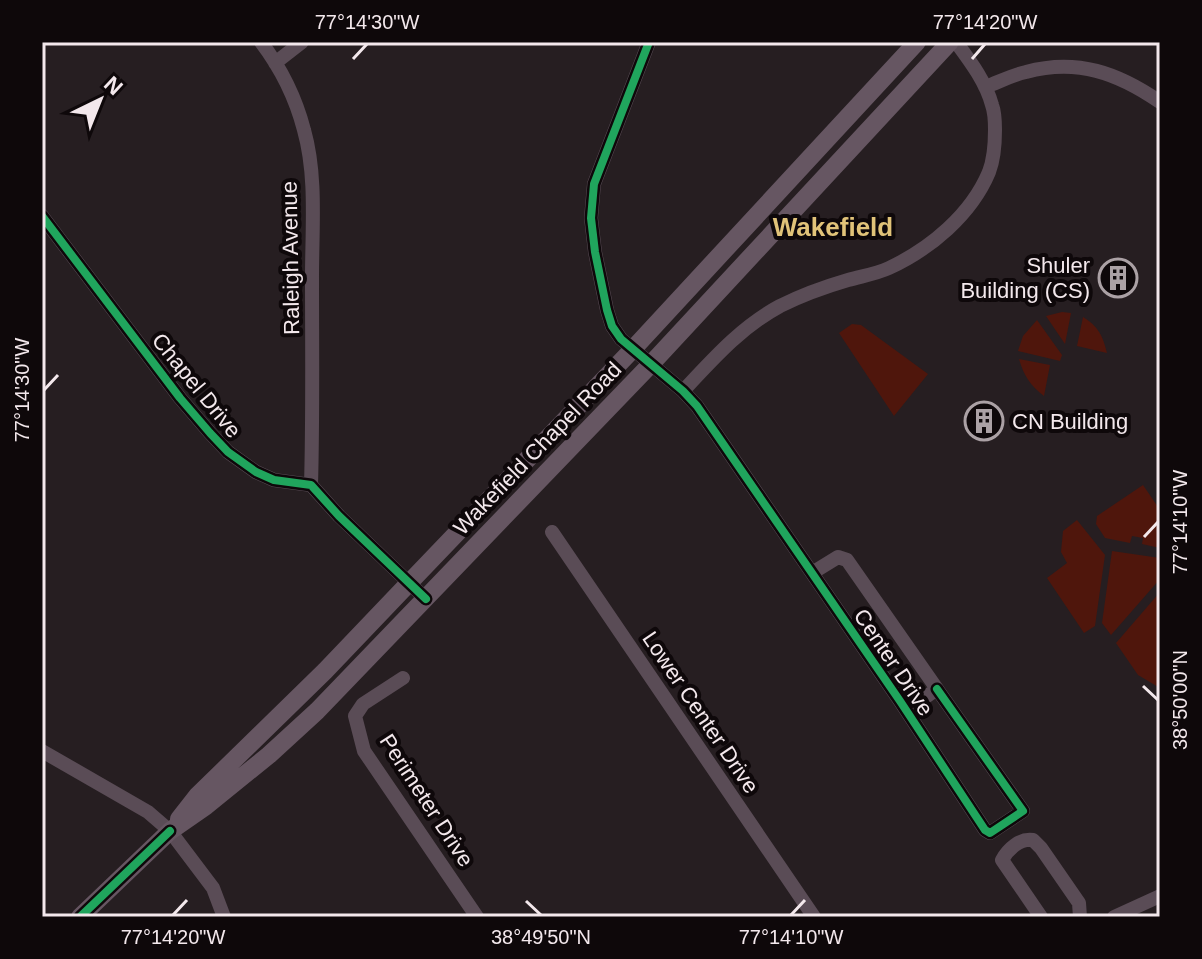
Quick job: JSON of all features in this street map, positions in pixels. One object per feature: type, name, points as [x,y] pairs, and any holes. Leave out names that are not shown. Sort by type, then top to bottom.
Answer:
[{"type":"main road","name":"Wakefield Chapel Road","points":[[80,917],[170,831],[197,796],[325,671],[633,349],[917,42]]},
{"type":"main road","name":"Wakefield Chapel Road","points":[[170,831],[206,806],[290,736],[426,599],[652,363],[950,42]]},
{"type":"street","name":"Raleigh Avenue","points":[[261,42],[299,112],[311,164],[311,485]]},
{"type":"street","points":[[275,63],[302,42]]},
{"type":"street","name":"Center Drive","points":[[649,42],[597,175],[591,202],[595,252],[612,326],[621,339],[683,391],[708,421],[985,830],[990,833],[1023,811],[847,560],[838,557],[812,573]]},
{"type":"street","points":[[683,391],[719,352],[757,320],[807,293],[886,270],[924,248],[957,219],[990,170],[995,117],[985,87],[956,42]]},
{"type":"street","points":[[985,87],[1023,72],[1047,67],[1074,67],[1101,71],[1124,80],[1160,102]]},
{"type":"street","name":"Chapel Drive","points":[[42,216],[180,398],[219,443],[265,476],[311,485]]},
{"type":"street","points":[[311,485],[426,599]]},
{"type":"street","name":"Lower Center Drive","points":[[552,532],[814,917]]},
{"type":"street","name":"Perimeter Drive","points":[[403,678],[363,704],[355,716],[364,751],[477,917]]},
{"type":"street","name":"Center Drive","points":[[900,701],[914,705],[937,689]]},
{"type":"street","points":[[42,751],[148,812],[170,831],[213,888],[224,917]]},
{"type":"street","points":[[1041,917],[1002,860],[1010,849],[1024,840],[1033,840],[1041,848],[1079,903],[1081,917]]},
{"type":"street","points":[[1114,917],[1160,896]]},
{"type":"shaded area","points":[[1071,313],[1065,344],[1046,316]]},
{"type":"shaded area","points":[[1083,317],[1099,332],[1107,353],[1077,346]]},
{"type":"shaded area","points":[[1037,320],[1062,355],[1060,361],[1018,351],[1023,336]]},
{"type":"shaded area","points":[[852,324],[861,325],[928,374],[894,416],[839,333]]},
{"type":"shaded area","points":[[1019,359],[1050,365],[1044,396],[1028,380]]},
{"type":"shaded area","points":[[1143,485],[1160,510],[1160,548],[1142,544],[1143,538],[1132,536],[1130,543],[1105,538],[1096,524],[1097,516]]},
{"type":"shaded area","points":[[1077,520],[1105,555],[1095,626],[1084,633],[1047,578],[1067,563],[1061,552],[1063,531]]},
{"type":"shaded area","points":[[1112,551],[1160,558],[1160,579],[1111,635],[1102,623]]},
{"type":"shaded area","points":[[1160,592],[1160,688],[1138,675],[1116,643]]},
{"type":"cycle path","points":[[649,42],[594,184],[591,218],[595,252],[612,326],[621,339],[697,406],[985,830],[990,833],[1023,811],[937,689]]},
{"type":"cycle path","points":[[42,216],[180,398],[228,452],[256,472],[274,480],[311,485],[426,599]]},
{"type":"cycle path","points":[[80,917],[170,831]]},
{"type":"place","name":"Shuler Building (CS)","points":[[1118,278]]},
{"type":"place","name":"CN Building","points":[[984,421]]},
{"type":"district","name":"Wakefield","points":[[833,227]]}]
